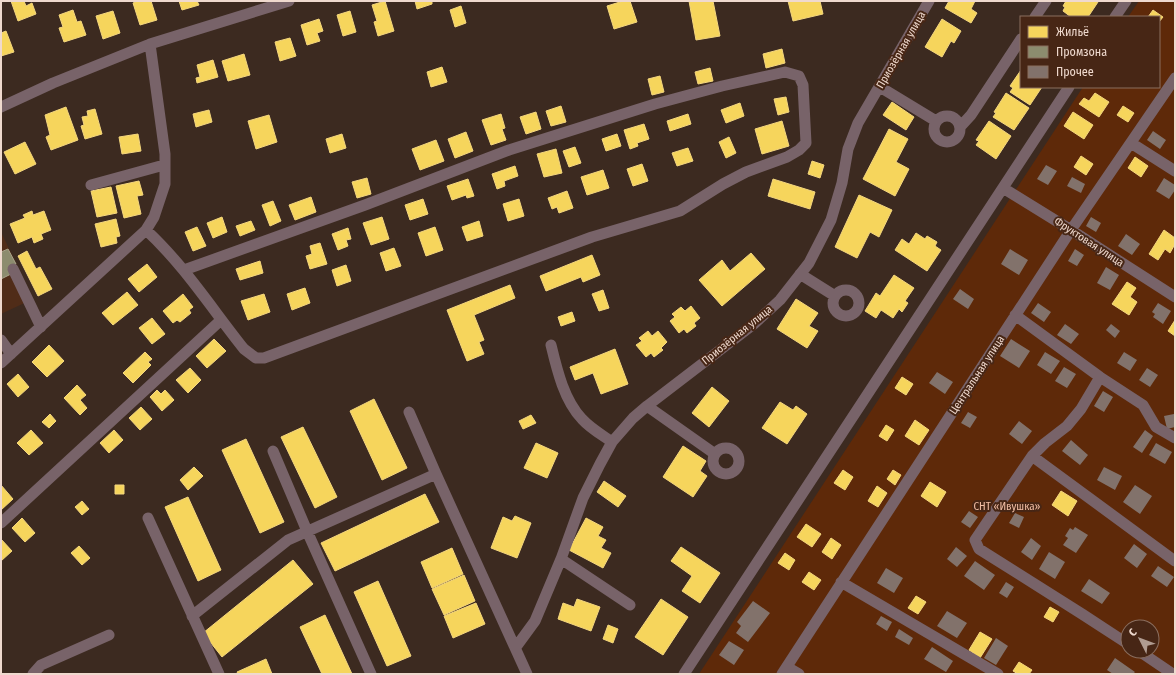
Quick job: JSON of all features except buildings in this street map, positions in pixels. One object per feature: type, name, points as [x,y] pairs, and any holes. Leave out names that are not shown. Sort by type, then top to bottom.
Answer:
[{"type":"street","points":[[1,107],[53,83],[150,44],[289,1]]},
{"type":"street","name":"Приозёрная улица","points":[[516,647],[535,622],[561,559],[583,498],[612,442],[633,418],[647,406],[754,324],[780,300],[808,263],[831,220],[842,183],[848,149],[858,123],[929,1]]},
{"type":"street","points":[[1036,16],[1046,1]]},
{"type":"street","points":[[1116,16],[1126,1]]},
{"type":"street","points":[[960,127],[952,117],[943,116],[936,121],[934,130],[935,135],[946,142],[958,136],[960,127],[971,115],[1020,41]]},
{"type":"street","points":[[1,363],[146,230],[154,217],[160,202],[164,184],[165,154],[150,44]]},
{"type":"street","points":[[146,230],[184,270],[244,349],[256,358],[264,358],[592,236],[680,211],[746,172],[787,157],[799,150],[806,143],[804,85],[799,76],[784,72],[722,86],[655,104],[508,150],[365,205],[184,270]]},
{"type":"street","name":"Центральная улица","points":[[784,670],[1071,230],[1175,78]]},
{"type":"street","points":[[880,87],[936,121]]},
{"type":"street","points":[[684,674],[1068,88]]},
{"type":"street","points":[[1131,143],[1175,171]]},
{"type":"street","points":[[91,185],[164,165]]},
{"type":"street","name":"Фруктовая улица","points":[[1003,188],[1175,297]]},
{"type":"street","points":[[13,269],[41,327]]},
{"type":"street","points":[[800,274],[835,296]]},
{"type":"street","points":[[1015,315],[1100,377],[1143,405],[1156,427],[1175,438]]},
{"type":"street","points":[[1,523],[221,320]]},
{"type":"street","points":[[1,340],[11,354]]},
{"type":"street","points":[[551,345],[558,374],[572,407],[583,420],[612,442]]},
{"type":"street","points":[[1100,377],[1081,410],[1067,426],[1045,443],[1032,456],[975,540],[979,549],[1120,639]]},
{"type":"street","points":[[647,406],[715,454]]},
{"type":"street","points":[[409,412],[528,674]]},
{"type":"street","points":[[273,451],[371,674]]},
{"type":"street","points":[[1032,456],[1175,561]]},
{"type":"street","points":[[192,616],[288,540],[436,474]]},
{"type":"street","points":[[148,518],[219,674]]},
{"type":"street","points":[[561,559],[630,605]]},
{"type":"street","points":[[841,582],[998,674]]},
{"type":"street","points":[[33,674],[41,665],[109,635]]},
{"type":"street","points":[[1151,659],[1173,674]]},
{"type":"street","points":[[784,670],[799,674]]},
{"type":"shaded area","points":[[1,232],[33,299],[1,314]]},
{"type":"green space","name":"СНТ «Ивушка»","points":[[1139,1],[1175,1],[1175,674],[699,674],[1082,88],[1160,88],[1160,16],[1129,16]]}]
